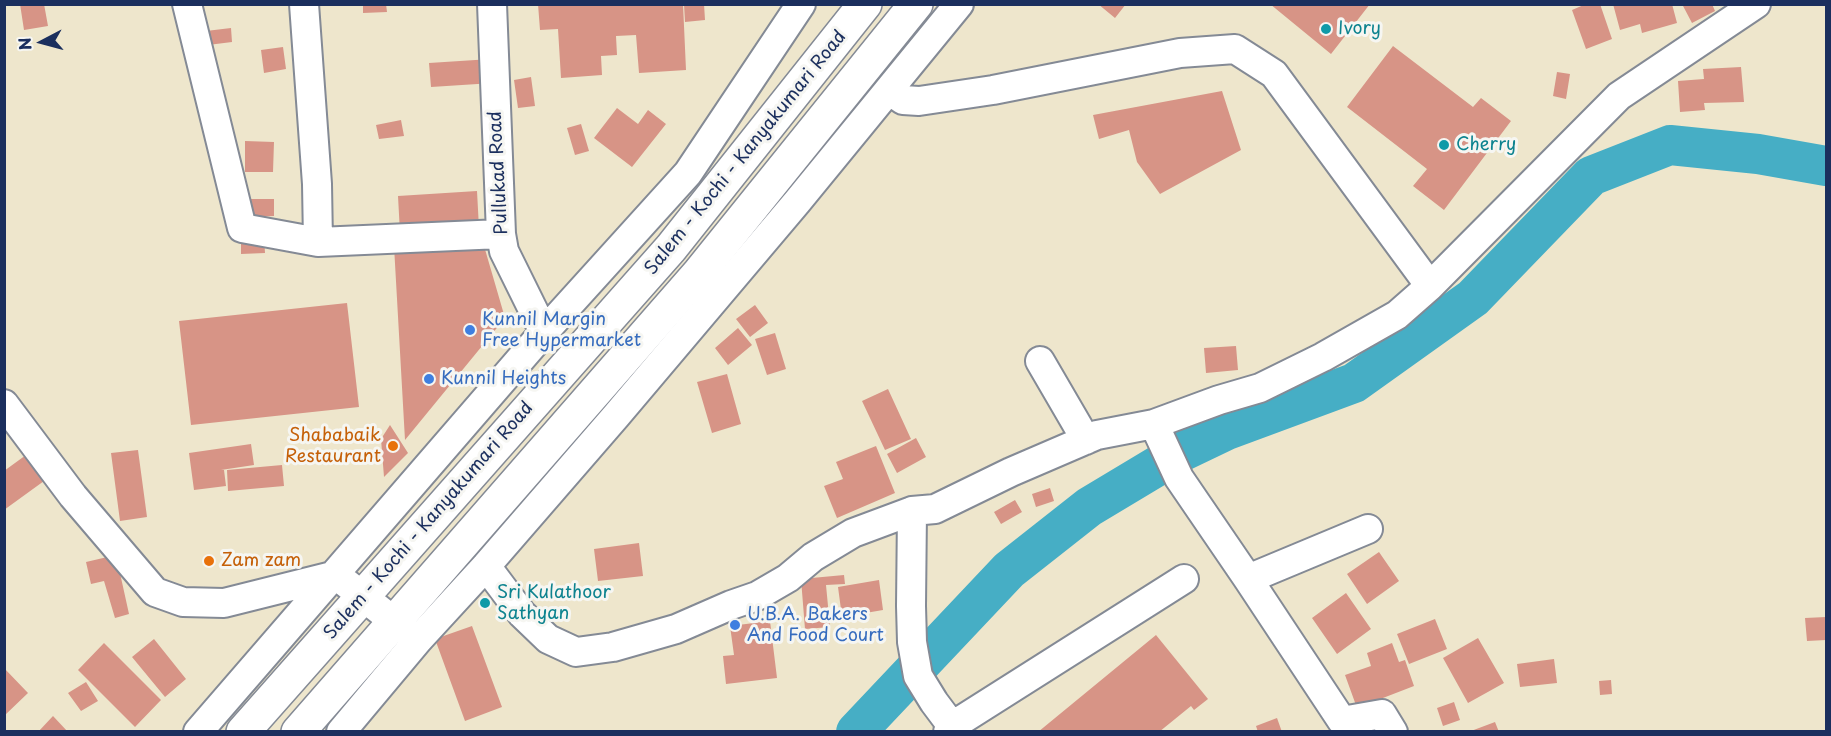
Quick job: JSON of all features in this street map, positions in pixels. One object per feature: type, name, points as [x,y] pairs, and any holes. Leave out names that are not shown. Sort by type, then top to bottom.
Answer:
[{"type":"highway","name":"Salem - Kochi - Kanyakumari Road","points":[[243,732],[671,248],[866,4]]},
{"type":"highway","name":"Salem - Kochi - Kanyakumari Road","points":[[298,732],[406,631],[916,4]]},
{"type":"street","points":[[187,4],[242,228],[318,242],[501,234]]},
{"type":"street","points":[[304,4],[317,184],[318,242]]},
{"type":"street","name":"Pullukad Road","points":[[492,4],[501,234],[504,250],[544,332]]},
{"type":"street","points":[[198,732],[544,332],[688,173],[801,4]]},
{"type":"street","points":[[341,732],[406,631],[486,566],[890,91],[959,4]]},
{"type":"street","points":[[486,566],[522,614],[548,639],[576,652],[623,645],[676,629],[757,596],[788,578],[813,557],[853,533],[912,511],[935,509],[1011,472],[1097,435],[1157,432],[1219,400],[1260,388],[1323,357],[1397,315],[1430,286],[1619,96],[1756,4]]},
{"type":"street","points":[[890,91],[903,100],[919,101],[993,90],[1180,52],[1235,49],[1274,74],[1430,286]]},
{"type":"street","points":[[1040,361],[1086,440]]},
{"type":"street","points":[[4,404],[74,496],[155,592],[183,602],[224,603],[336,575]]},
{"type":"street","points":[[1157,432],[1179,478],[1342,721],[1382,714],[1393,732]]},
{"type":"street","points":[[912,511],[912,642],[918,676],[950,729],[1184,579]]},
{"type":"street","points":[[1248,579],[1368,529]]},
{"type":"street","points":[[336,575],[406,631]]},
{"type":"building","points":[[20,4],[44,4],[48,26],[24,30]]},
{"type":"building","points":[[363,4],[386,4],[387,12],[363,13]]},
{"type":"building","points":[[538,4],[683,4],[686,70],[639,73],[636,35],[616,36],[617,55],[601,56],[602,75],[561,78],[558,29],[540,30]]},
{"type":"building","points":[[684,4],[704,4],[705,20],[685,22]]},
{"type":"building","points":[[1098,4],[1126,4],[1115,18]]},
{"type":"building","name":"Ivory","points":[[1270,4],[1370,4],[1331,54]]},
{"type":"building","points":[[1586,4],[1600,4],[1612,39],[1586,49],[1572,10]]},
{"type":"building","points":[[1613,4],[1672,4],[1677,23],[1642,33],[1640,24],[1620,30]]},
{"type":"building","points":[[1682,4],[1712,4],[1715,11],[1692,23]]},
{"type":"building","points":[[231,28],[232,42],[208,45],[206,31]]},
{"type":"building","name":"Cherry","points":[[1393,46],[1473,107],[1481,98],[1511,121],[1444,210],[1413,186],[1427,169],[1347,107]]},
{"type":"building","points":[[283,47],[286,69],[264,73],[261,50]]},
{"type":"building","points":[[491,59],[493,83],[431,87],[429,63]]},
{"type":"building","points":[[1741,67],[1744,102],[1704,103],[1705,110],[1680,112],[1678,81],[1704,79],[1703,69]]},
{"type":"building","points":[[1557,72],[1570,74],[1566,99],[1553,96]]},
{"type":"building","points":[[531,77],[535,106],[518,108],[514,80]]},
{"type":"building","points":[[1222,91],[1241,150],[1160,194],[1137,162],[1129,130],[1099,139],[1093,115]]},
{"type":"building","points":[[617,108],[638,124],[648,110],[666,124],[632,167],[594,138]]},
{"type":"building","points":[[401,120],[404,136],[379,139],[376,125]]},
{"type":"building","points":[[581,124],[589,151],[575,155],[567,128]]},
{"type":"building","points":[[245,141],[274,142],[273,172],[245,172]]},
{"type":"building","points":[[477,191],[479,228],[400,233],[398,196]]},
{"type":"building","points":[[250,199],[274,199],[274,216],[251,217]]},
{"type":"building","points":[[264,237],[265,253],[241,254],[241,238]]},
{"type":"building","name":"Kunnil Heights","points":[[482,239],[505,318],[405,440],[394,246]]},
{"type":"building","points":[[347,303],[359,407],[191,425],[179,321]]},
{"type":"building","points":[[755,305],[768,323],[750,337],[736,319]]},
{"type":"building","points":[[738,328],[752,345],[728,365],[715,348]]},
{"type":"building","points":[[775,333],[786,369],[767,375],[755,339]]},
{"type":"building","points":[[1236,346],[1238,370],[1206,373],[1204,348]]},
{"type":"building","points":[[727,374],[741,424],[712,433],[697,382]]},
{"type":"building","points":[[888,389],[911,439],[885,450],[862,401]]},
{"type":"building","name":"Shababaik Restaurant","points":[[390,425],[408,453],[384,477],[381,439]]},
{"type":"building","points":[[916,438],[926,457],[897,473],[887,454]]},
{"type":"building","points":[[251,444],[254,465],[221,470],[224,470],[226,486],[194,490],[189,453]]},
{"type":"building","points":[[876,446],[895,493],[837,518],[824,486],[843,479],[836,462]]},
{"type":"building","points":[[138,450],[147,517],[120,521],[111,453]]},
{"type":"building","points":[[26,455],[44,481],[4,510],[4,471]]},
{"type":"building","points":[[282,465],[284,486],[228,491],[227,470]]},
{"type":"building","points":[[1050,488],[1054,501],[1036,507],[1032,494]]},
{"type":"building","points":[[1015,500],[1022,512],[1001,524],[994,512]]},
{"type":"building","points":[[639,543],[643,576],[598,581],[594,549]]},
{"type":"building","points":[[1379,552],[1399,581],[1367,604],[1347,574]]},
{"type":"building","points":[[116,555],[129,614],[115,618],[104,581],[91,584],[86,562]]},
{"type":"building","points":[[844,575],[845,584],[826,585],[830,627],[805,629],[801,579]]},
{"type":"building","points":[[879,580],[883,610],[842,617],[838,587]]},
{"type":"building","points":[[1346,593],[1371,629],[1337,654],[1312,618]]},
{"type":"building","points":[[1826,617],[1826,640],[1807,641],[1805,618]]},
{"type":"building","points":[[1435,619],[1447,649],[1409,664],[1397,634]]},
{"type":"building","points":[[770,621],[777,678],[726,684],[723,656],[734,655],[730,626]]},
{"type":"building","points":[[472,626],[502,707],[465,721],[435,639]]},
{"type":"building","points":[[1156,635],[1208,699],[1194,710],[1191,706],[1159,732],[1038,732]]},
{"type":"building","points":[[1478,638],[1504,683],[1468,703],[1443,658]]},
{"type":"building","points":[[154,639],[186,679],[165,697],[132,657]]},
{"type":"building","points":[[104,643],[161,700],[135,727],[78,670]]},
{"type":"building","points":[[1392,643],[1399,662],[1405,660],[1414,686],[1357,708],[1345,675],[1371,666],[1367,653]]},
{"type":"building","points":[[1554,659],[1557,683],[1520,687],[1517,664]]},
{"type":"building","points":[[4,668],[28,693],[4,716]]},
{"type":"building","points":[[1611,680],[1612,694],[1600,695],[1599,681]]},
{"type":"building","points":[[86,682],[98,701],[81,711],[68,693]]},
{"type":"building","points":[[1454,702],[1460,720],[1443,726],[1437,708]]},
{"type":"building","points":[[53,716],[68,732],[38,732]]},
{"type":"building","points":[[1277,718],[1282,732],[1258,732],[1256,726]]},
{"type":"building","points":[[1495,722],[1499,732],[1471,732],[1471,731]]},
{"type":"waterway","points":[[856,732],[1009,570],[1089,507],[1179,453],[1227,430],[1354,383],[1473,298],[1591,176],[1670,145],[1758,154],[1826,166]]},
{"type":"place","name":"Ivory","points":[[1326,29]]},
{"type":"place","name":"Cherry","points":[[1444,145]]},
{"type":"place","name":"Kunnil Margin Free Hypermarket","points":[[470,330]]},
{"type":"place","name":"Kunnil Heights","points":[[429,379]]},
{"type":"place","name":"Shababaik Restaurant","points":[[393,446]]},
{"type":"place","name":"Zam zam","points":[[209,561]]},
{"type":"place","name":"Sri Kulathoor Sathyan","points":[[485,603]]},
{"type":"place","name":"U.B.A. Bakers And Food Court","points":[[735,625]]}]
